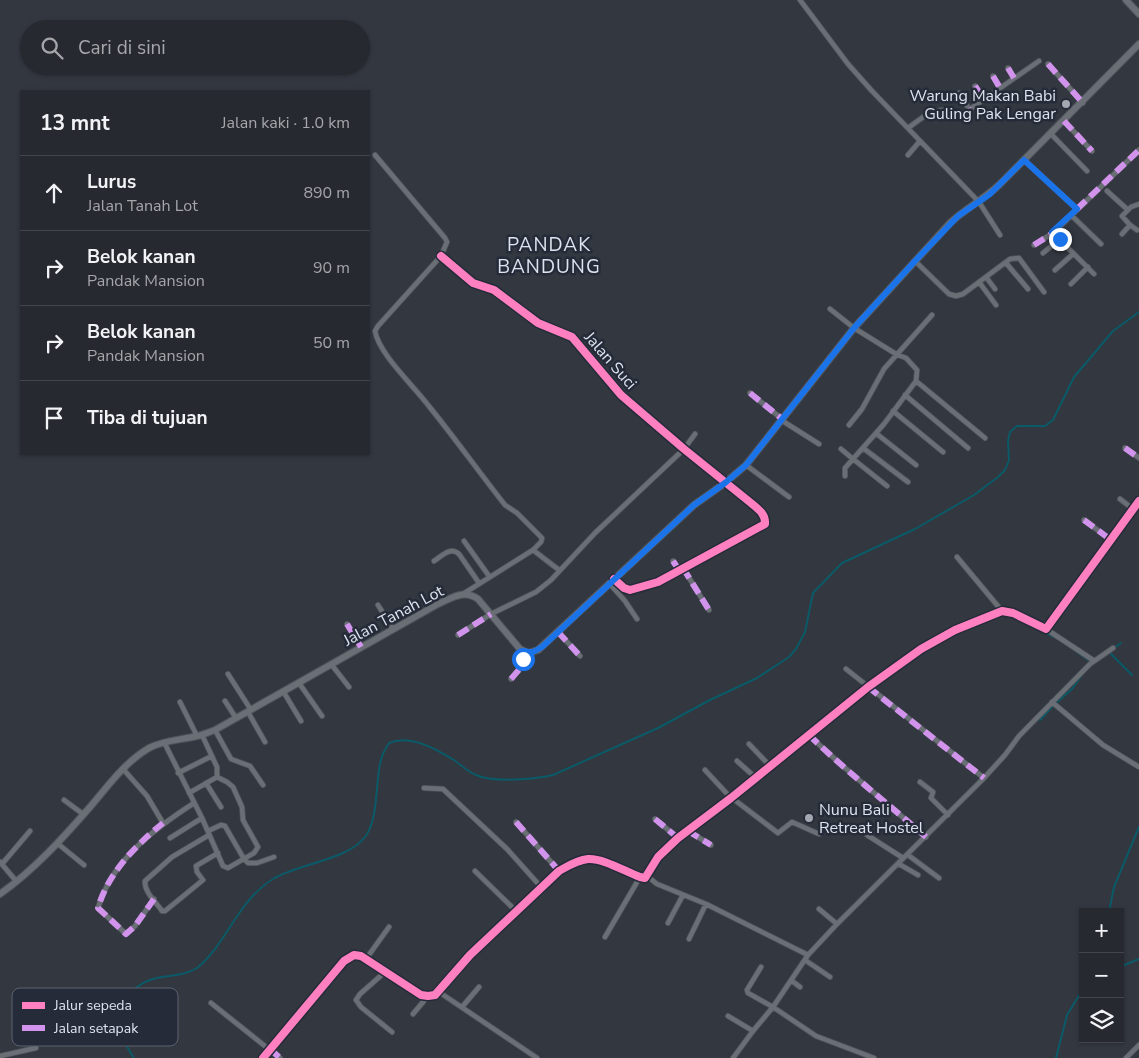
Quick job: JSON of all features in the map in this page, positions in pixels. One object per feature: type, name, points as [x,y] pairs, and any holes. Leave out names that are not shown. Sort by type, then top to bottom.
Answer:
[{"type":"main road","points":[[1126,0],[1139,14]]},
{"type":"main road","points":[[524,652],[536,651],[694,505],[746,465],[854,328],[915,261],[958,216],[990,194],[1052,134],[1139,44]]},
{"type":"main road","name":"Jalan Tanah Lot","points":[[0,894],[17,882],[57,843],[123,769],[142,753],[164,742],[199,736],[215,730],[438,604],[462,594],[474,596],[524,652]]},
{"type":"street","points":[[800,0],[848,64],[979,202],[1000,235]]},
{"type":"street","points":[[908,128],[932,111],[952,109],[959,116],[1039,61]]},
{"type":"street","points":[[1048,64],[1083,103]]},
{"type":"street","points":[[1008,68],[1014,78]]},
{"type":"street","points":[[993,76],[1000,88]]},
{"type":"street","points":[[975,86],[984,99]]},
{"type":"street","points":[[959,93],[969,109]]},
{"type":"street","points":[[1064,121],[1092,152]]},
{"type":"street","points":[[1052,134],[1087,171]]},
{"type":"street","points":[[908,154],[920,141]]},
{"type":"street","points":[[1034,245],[1071,215],[1139,150]]},
{"type":"street","points":[[375,155],[445,238],[446,247],[441,256],[378,326],[375,331],[376,334],[384,352],[428,405],[505,505],[517,513],[542,538],[541,542],[533,550],[462,594]]},
{"type":"street","points":[[1024,160],[1077,209]]},
{"type":"street","points":[[1107,191],[1128,210]]},
{"type":"street","points":[[1137,230],[1122,217],[1128,210],[1139,205]]},
{"type":"street","points":[[1071,215],[1101,244]]},
{"type":"street","points":[[1122,234],[1130,225]]},
{"type":"street","points":[[1052,232],[1094,274]]},
{"type":"street","points":[[1043,253],[1060,239]]},
{"type":"street","points":[[1055,270],[1073,254]]},
{"type":"street","name":"Jalan Suci","points":[[441,256],[473,283],[494,290],[538,323],[572,337],[621,395],[762,512],[765,524],[681,569]]},
{"type":"street","points":[[915,261],[953,296],[962,294],[1006,263],[1019,258],[1044,292]]},
{"type":"street","points":[[1006,263],[1028,288]]},
{"type":"street","points":[[1071,284],[1088,268]]},
{"type":"street","points":[[986,278],[995,289]]},
{"type":"street","points":[[979,282],[996,305]]},
{"type":"street","points":[[830,309],[854,328],[896,354],[906,358],[916,368],[916,381],[877,434],[852,459],[846,468],[845,476]]},
{"type":"street","points":[[849,425],[862,409],[884,369],[932,315]]},
{"type":"street","points":[[916,381],[985,438]]},
{"type":"street","points":[[750,393],[782,420],[818,444]]},
{"type":"street","points":[[905,396],[968,448]]},
{"type":"street","points":[[893,411],[943,452]]},
{"type":"street","points":[[458,635],[491,614],[536,592],[551,580],[595,533],[684,449],[695,434]]},
{"type":"street","points":[[877,434],[916,465]]},
{"type":"street","points":[[863,448],[908,482]]},
{"type":"street","points":[[1125,448],[1139,458]]},
{"type":"street","points":[[841,449],[887,486]]},
{"type":"street","points":[[746,465],[789,497]]},
{"type":"street","points":[[1120,499],[1133,509]]},
{"type":"street","points":[[1043,628],[1139,501]]},
{"type":"street","points":[[1084,520],[1110,540]]},
{"type":"street","points":[[464,541],[489,576]]},
{"type":"street","points":[[434,561],[450,550],[454,550],[479,583]]},
{"type":"street","points":[[533,550],[559,570]]},
{"type":"street","points":[[957,557],[1002,611]]},
{"type":"street","points":[[673,562],[681,569],[710,610]]},
{"type":"street","points":[[611,581],[630,590],[658,582],[681,569]]},
{"type":"street","points":[[611,581],[637,619]]},
{"type":"street","points":[[378,605],[393,629]]},
{"type":"street","points":[[263,1058],[344,961],[354,955],[361,956],[421,995],[428,996],[439,992],[470,956],[516,911],[559,871],[573,863],[588,859],[606,863],[640,878],[645,878],[658,857],[678,838],[732,798],[770,766],[921,649],[955,630],[1002,611],[1013,613],[1043,628],[1092,662]]},
{"type":"street","points":[[347,624],[361,647]]},
{"type":"street","points":[[558,632],[580,656]]},
{"type":"street","points":[[733,1058],[773,1007],[807,957],[837,924],[948,815],[1005,755],[1019,736],[1092,662],[1113,648]]},
{"type":"street","points":[[511,679],[523,665],[524,652]]},
{"type":"street","points":[[331,664],[350,687]]},
{"type":"street","points":[[846,669],[984,778]]},
{"type":"street","points":[[228,674],[250,711],[265,742]]},
{"type":"street","points":[[299,683],[322,716]]},
{"type":"street","points":[[283,691],[301,721]]},
{"type":"street","points":[[225,701],[236,718]]},
{"type":"street","points":[[180,702],[212,756],[217,767],[217,777]]},
{"type":"street","points":[[1052,702],[1103,745],[1139,767]]},
{"type":"street","points":[[215,730],[232,759],[250,766],[263,785]]},
{"type":"street","points":[[809,736],[926,837]]},
{"type":"street","points":[[164,742],[224,867],[228,868],[257,851],[258,847],[243,820],[242,807],[232,787],[217,777]]},
{"type":"street","points":[[749,744],[770,766]]},
{"type":"street","points":[[178,774],[212,756]]},
{"type":"street","points":[[737,761],[756,778]]},
{"type":"street","points":[[123,769],[147,796],[163,823]]},
{"type":"street","points":[[705,770],[732,798],[778,833],[792,822],[819,834]]},
{"type":"street","points":[[189,793],[217,777]]},
{"type":"street","points":[[920,782],[933,792],[931,798],[948,815]]},
{"type":"street","points":[[206,783],[221,808]]},
{"type":"street","points":[[424,788],[443,789],[507,849],[541,888]]},
{"type":"street","points":[[64,800],[83,814]]},
{"type":"street","points":[[154,899],[135,926],[126,934],[98,908],[122,862],[152,832],[194,803]]},
{"type":"street","points":[[170,838],[202,818]]},
{"type":"street","points":[[654,819],[678,838]]},
{"type":"street","points":[[516,822],[559,871]]},
{"type":"street","points":[[218,853],[196,866],[197,872],[203,880],[165,910],[162,911],[147,892],[144,884],[145,881],[172,857],[221,825],[225,826],[248,863],[252,864],[274,857]]},
{"type":"street","points":[[17,882],[1,863],[30,831]]},
{"type":"street","points":[[688,831],[711,844]]},
{"type":"street","points":[[867,835],[939,878]]},
{"type":"street","points":[[57,843],[84,865]]},
{"type":"street","points":[[899,864],[918,875]]},
{"type":"street","points":[[474,871],[516,911]]},
{"type":"street","points":[[647,876],[657,884],[706,904],[807,957],[830,978]]},
{"type":"street","points":[[604,937],[640,878]]},
{"type":"street","points":[[668,923],[683,894]]},
{"type":"street","points":[[688,939],[706,904]]},
{"type":"street","points":[[819,910],[837,924]]},
{"type":"street","points":[[366,959],[389,927]]},
{"type":"street","points":[[762,967],[746,992],[773,1007],[816,1036],[874,1058]]},
{"type":"street","points":[[385,972],[360,994],[356,1000],[360,1007],[392,1032]]},
{"type":"street","points":[[792,981],[800,987]]},
{"type":"street","points":[[462,1007],[479,988]]},
{"type":"street","points":[[439,992],[537,1058]]},
{"type":"street","points":[[413,1014],[428,996]]},
{"type":"street","points":[[211,1003],[280,1058]]},
{"type":"street","points":[[728,1016],[753,1031]]},
{"type":"street","points":[[1126,1058],[1139,1045]]},
{"type":"street","points":[[0,1056],[36,1048]]},
{"type":"waterway","points":[[136,988],[157,978],[182,974],[197,968],[216,947],[250,899],[273,879],[295,869],[335,856],[357,845],[365,837],[373,820],[379,769],[382,756],[389,743],[405,740],[423,744],[454,760],[473,774],[493,779],[514,780],[553,775],[658,728],[710,700],[757,678],[789,657],[796,649],[805,632],[813,593],[842,563],[915,529],[974,495],[998,477],[1005,470],[1009,460],[1008,441],[1010,432],[1017,426],[1045,426],[1053,420],[1074,377],[1113,331],[1139,312]]},
{"type":"waterway","points":[[1043,626],[1055,612]]},
{"type":"waterway","points":[[1022,621],[1040,630]]},
{"type":"waterway","points":[[1040,630],[1060,640]]},
{"type":"waterway","points":[[1114,648],[1121,643]]},
{"type":"waterway","points":[[1074,650],[1091,662]]},
{"type":"waterway","points":[[1109,652],[1132,675]]},
{"type":"waterway","points":[[1056,703],[1072,689],[1082,675]]},
{"type":"waterway","points":[[1040,720],[1053,706]]},
{"type":"waterway","points":[[1110,908],[1114,887],[1139,827]]},
{"type":"waterway","points":[[1124,965],[1139,959]]},
{"type":"waterway","points":[[1056,1058],[1067,1015],[1079,996]]},
{"type":"waterway","points":[[127,1046],[134,1058]]},
{"type":"marked path","points":[[1048,64],[1083,103]]},
{"type":"marked path","points":[[1008,68],[1014,78]]},
{"type":"marked path","points":[[993,76],[1000,88]]},
{"type":"marked path","points":[[975,86],[984,99]]},
{"type":"marked path","points":[[959,93],[969,109]]},
{"type":"marked path","points":[[1064,121],[1092,151]]},
{"type":"marked path","points":[[1077,209],[1139,150]]},
{"type":"marked path","points":[[1034,245],[1053,233]]},
{"type":"marked path","points":[[750,393],[782,419]]},
{"type":"marked path","points":[[1125,448],[1139,458]]},
{"type":"marked path","points":[[1084,520],[1111,540]]},
{"type":"marked path","points":[[673,561],[679,570]]},
{"type":"marked path","points":[[683,568],[709,610]]},
{"type":"marked path","points":[[458,635],[491,614]]},
{"type":"marked path","points":[[347,624],[361,647]]},
{"type":"marked path","points":[[558,632],[580,656]]},
{"type":"marked path","points":[[511,679],[523,665],[524,652]]},
{"type":"marked path","points":[[868,687],[984,778]]},
{"type":"marked path","points":[[809,735],[926,837]]},
{"type":"marked path","points":[[655,819],[678,838]]},
{"type":"marked path","points":[[516,822],[559,871]]},
{"type":"marked path","points":[[154,899],[135,926],[126,934],[98,908],[109,883],[124,861],[133,850],[163,823]]},
{"type":"marked path","points":[[688,831],[711,845]]},
{"type":"marked path","points":[[270,1049],[280,1058]]},
{"type":"cycle path","points":[[441,256],[473,283],[494,290],[538,323],[572,337],[621,395],[756,507],[764,517],[765,524],[658,582],[630,590],[624,588],[614,579]]},
{"type":"cycle path","points":[[263,1058],[344,961],[354,955],[361,956],[421,995],[435,995],[470,955],[559,871],[580,861],[594,859],[645,878],[658,857],[678,838],[731,798],[868,687],[921,649],[955,630],[1002,611],[1013,613],[1046,629],[1139,501]]},
{"type":"place","name":"Warung Makan Babi Guling Pak Lengar","points":[[1066,104]]},
{"type":"place","name":"Nunu Bali Retreat Hostel","points":[[809,818]]},
{"type":"district","name":"PANDAK BANDUNG","points":[[549,255]]},
{"type":"route","points":[[523,659],[524,652],[533,652],[542,647],[694,505],[746,465],[854,328],[915,261],[950,223],[990,194],[1024,160],[1077,209],[1052,232],[1060,239]]}]
